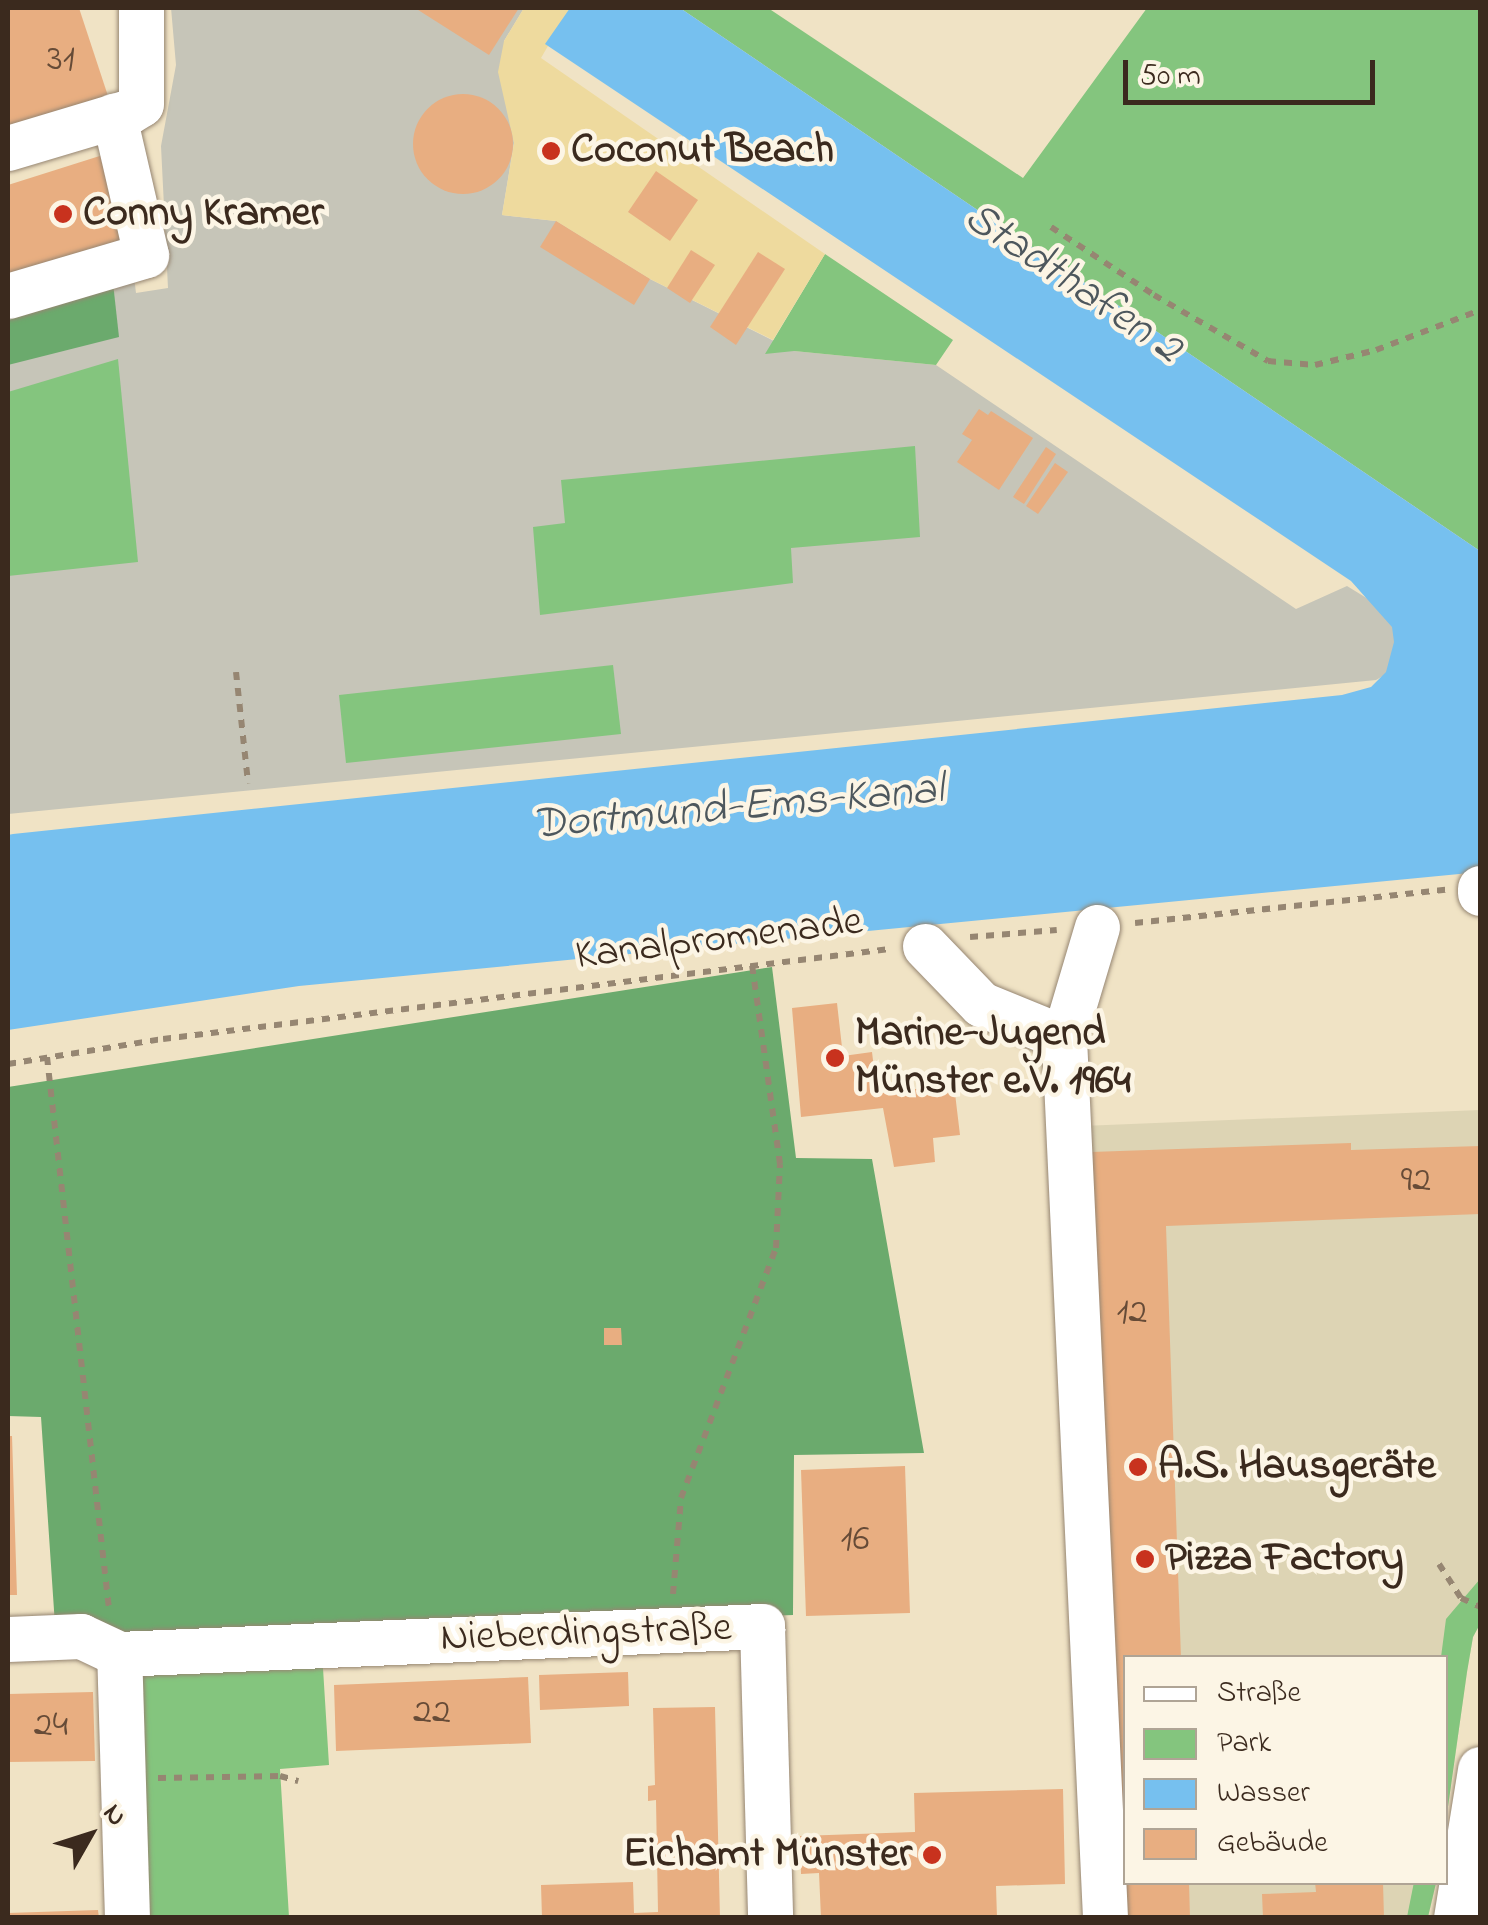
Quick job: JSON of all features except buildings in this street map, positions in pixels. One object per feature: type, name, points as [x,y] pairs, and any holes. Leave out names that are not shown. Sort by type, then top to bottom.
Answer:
[{"type":"street","points":[[8,148],[114,116],[140,104],[141,8]]},
{"type":"street","points":[[8,296],[146,254],[114,116]]},
{"type":"street","points":[[1098,927],[1064,1038],[1105,1918]]},
{"type":"street","points":[[925,946],[981,1004],[1064,1038]]},
{"type":"street","name":"Nieberdingstraße","points":[[8,1639],[762,1626],[770,1918]]},
{"type":"street","points":[[114,1637],[128,1918]]},
{"type":"street","points":[[1456,1918],[1480,1769]]},
{"type":"path","points":[[1050,226],[1154,295],[1268,361],[1315,365],[1376,350],[1480,310]]},
{"type":"path","points":[[236,672],[248,783]]},
{"type":"path","name":"Kanalpromenade","points":[[8,1064],[752,965],[925,946],[970,937],[1467,890]]},
{"type":"path","points":[[670,1629],[681,1498],[776,1248],[780,1164],[752,965]]},
{"type":"path","points":[[47,1057],[114,1637]]},
{"type":"path","points":[[1439,1564],[1461,1598],[1480,1607]]},
{"type":"path","points":[[122,1778],[280,1776],[298,1781]]},
{"type":"shaded area","points":[[171,8],[524,8],[504,41],[514,143],[502,215],[556,221],[650,279],[794,351],[936,365],[1296,609],[1347,586],[1386,610],[1399,624],[1390,672],[1376,680],[8,814],[8,304],[133,268],[136,293],[168,288],[161,146],[176,65]]},
{"type":"shaded area","points":[[1480,1110],[1480,1624],[1473,1637],[1448,1807],[1448,1655],[1123,1655],[1123,1885],[1436,1885],[1428,1917],[1118,1917],[1082,1126]]},
{"type":"green space","points":[[680,8],[768,8],[1023,178],[1147,8],[1480,8],[1480,551]]},
{"type":"green space","points":[[825,254],[953,340],[936,365],[794,351],[765,354]]},
{"type":"green space","points":[[112,274],[119,337],[8,365],[8,304]]},
{"type":"green space","points":[[118,359],[138,562],[8,576],[8,392]]},
{"type":"green space","points":[[915,446],[920,537],[791,548],[793,583],[540,615],[533,527],[565,523],[561,480]]},
{"type":"green space","points":[[613,665],[621,734],[346,763],[339,695]]},
{"type":"green space","points":[[772,967],[796,1158],[872,1159],[924,1453],[794,1455],[793,1615],[126,1643],[55,1625],[41,1417],[8,1416],[8,1087]]},
{"type":"green space","points":[[1480,1579],[1480,1624],[1473,1637],[1448,1807],[1448,1655],[1441,1655],[1446,1619]]},
{"type":"green space","points":[[322,1652],[329,1765],[280,1769],[289,1917],[144,1917],[129,1664]]},
{"type":"green space","points":[[1413,1885],[1436,1885],[1428,1917],[1407,1917]]},
{"type":"sand","points":[[524,8],[570,8],[541,58],[825,254],[773,340],[650,279],[556,221],[502,215],[514,143],[498,72],[504,41]]},
{"type":"water","points":[[570,8],[680,8],[1480,551],[1480,872],[299,986],[8,1030],[8,835],[1342,695],[1371,687],[1386,672],[1394,642],[1392,627],[1351,581],[545,44]]},
{"type":"place","name":"Coconut Beach","points":[[551,151]]},
{"type":"place","name":"Conny Kramer","points":[[63,214]]},
{"type":"place","name":"Marine-Jugend Münster e.V. 1964","points":[[835,1058]]},
{"type":"place","name":"A.S. Hausgeräte","points":[[1138,1467]]},
{"type":"place","name":"Pizza Factory","points":[[1145,1559]]},
{"type":"place","name":"Eichamt Münster","points":[[932,1855]]},
{"type":"water label","name":"Stadthafen 2","points":[[1072,284]]},
{"type":"water label","name":"Dortmund-Ems-Kanal","points":[[738,809]]}]
